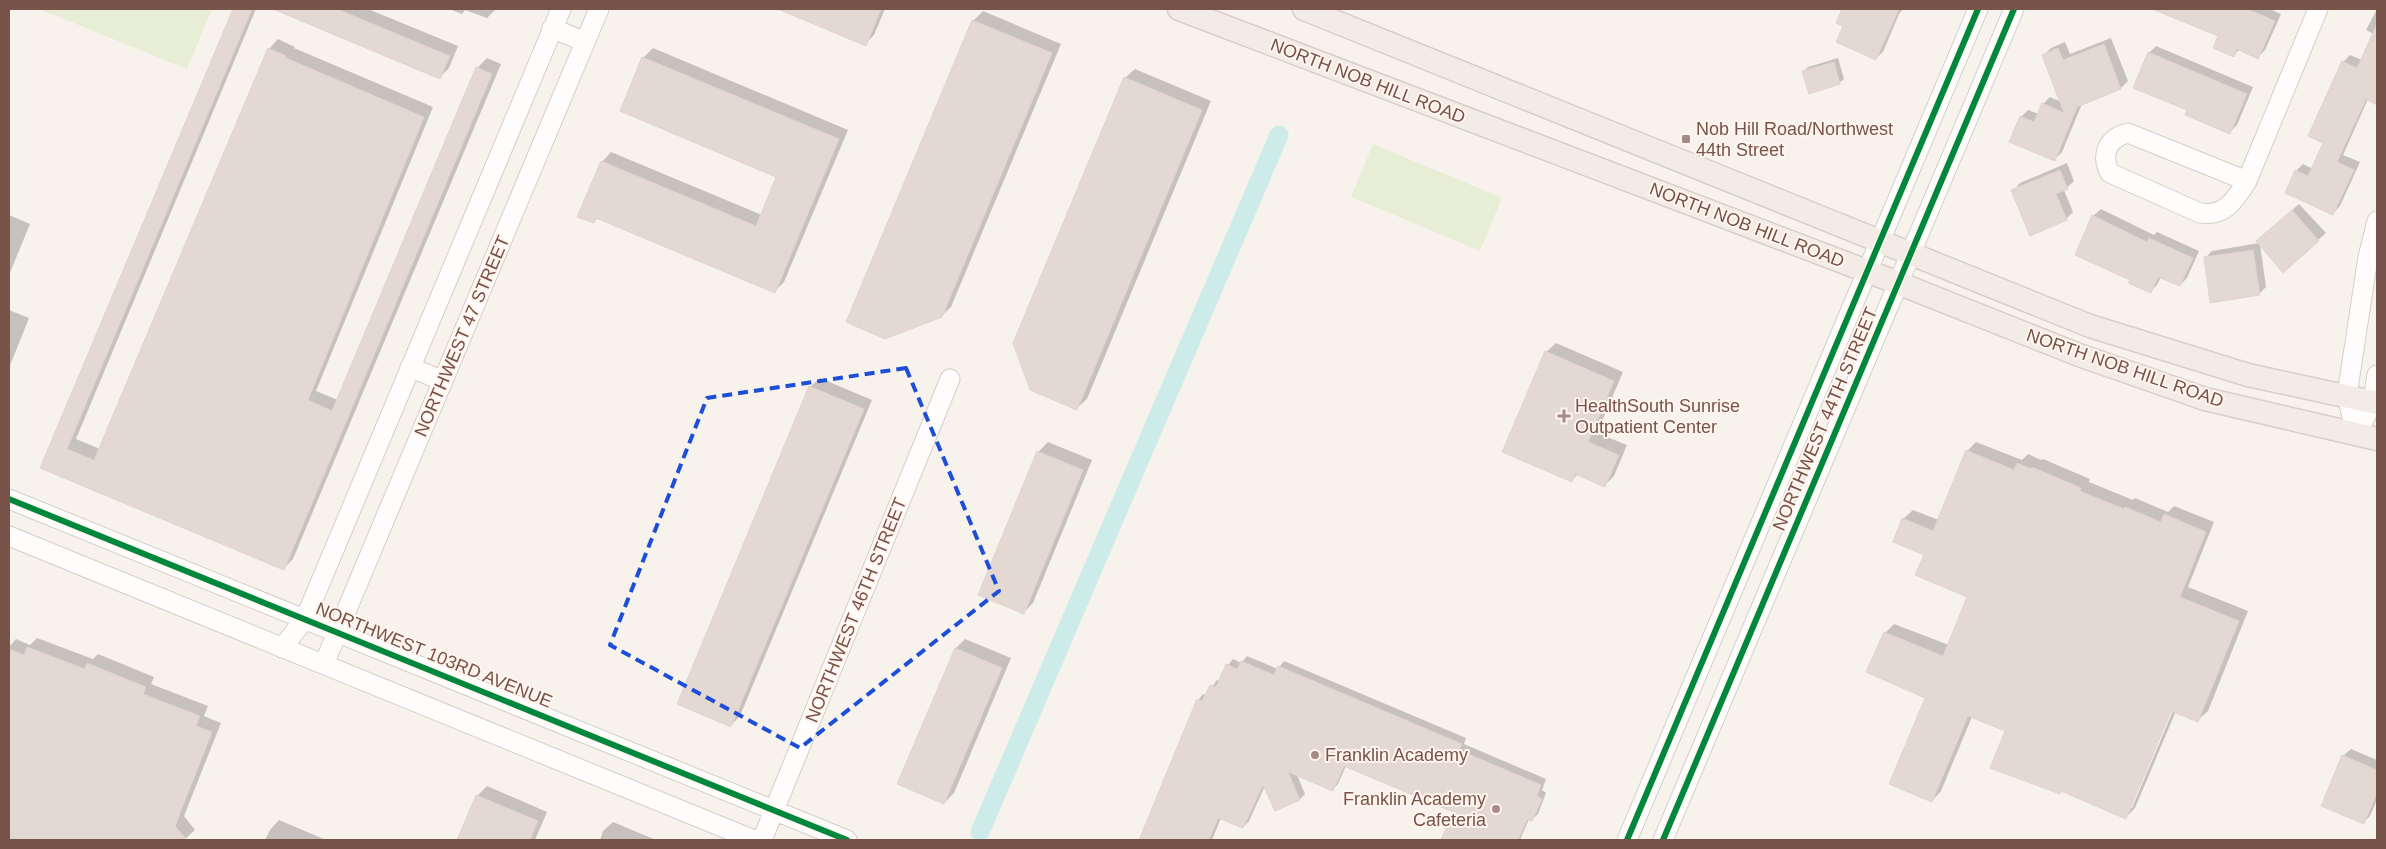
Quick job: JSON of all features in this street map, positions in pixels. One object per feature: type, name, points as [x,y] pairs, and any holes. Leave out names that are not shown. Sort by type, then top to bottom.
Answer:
[{"type":"main road","name":"NORTH NOB HILL ROAD","points":[[1180,9],[1898,283],[2079,356],[2205,399],[2367,437]]},
{"type":"main road","name":"NORTH NOB HILL ROAD","points":[[1304,9],[2090,326],[2248,375],[2375,402]]},
{"type":"street","name":"NORTHWEST 47 STREET","points":[[282,648],[305,619],[561,9]]},
{"type":"street","name":"NORTHWEST 47 STREET","points":[[324,664],[599,9]]},
{"type":"street","name":"NORTHWEST 44TH STREET","points":[[1627,840],[1978,9]]},
{"type":"street","name":"NORTHWEST 44TH STREET","points":[[1663,840],[2014,9]]},
{"type":"street","points":[[2247,181],[2128,133],[2114,138],[2107,146],[2105,159],[2110,173],[2200,213],[2210,214],[2219,212],[2231,205],[2247,181],[2318,9]]},
{"type":"street","points":[[552,28],[584,42]]},
{"type":"street","points":[[2367,437],[2347,395],[2368,257],[2377,222]]},
{"type":"street","points":[[410,367],[443,381]]},
{"type":"street","points":[[2367,437],[2375,402],[2377,375]]},
{"type":"street","name":"NORTHWEST 46TH STREET","points":[[762,840],[950,379]]},
{"type":"street","name":"NORTHWEST 103RD AVENUE","points":[[9,498],[847,840]]},
{"type":"street","points":[[9,536],[754,840]]},
{"type":"highlighted area","points":[[906,368],[999,591],[800,748],[610,645],[707,398]]},
{"type":"green space","points":[[39,9],[212,9],[187,69]]},
{"type":"green space","points":[[1373,144],[1502,198],[1480,251],[1351,197]]},
{"type":"building","points":[[233,9],[252,9],[67,449],[94,460],[268,48],[286,56],[286,58],[424,117],[308,400],[332,411],[476,67],[492,74],[284,570],[40,468]]},
{"type":"building","points":[[273,9],[337,9],[450,56],[440,79]]},
{"type":"building","points":[[778,9],[881,9],[866,46]]},
{"type":"building","points":[[1842,9],[1899,9],[1876,60],[1836,42],[1843,26],[1836,23]]},
{"type":"building","points":[[2152,9],[2247,9],[2275,21],[2258,59],[2237,49],[2234,57],[2213,48],[2218,36]]},
{"type":"building","points":[[972,20],[1052,53],[942,317],[885,339],[846,322]]},
{"type":"building","points":[[2377,24],[2377,105],[2366,99],[2337,162],[2354,170],[2333,215],[2285,193],[2295,170],[2308,176],[2323,143],[2308,136],[2342,61],[2357,68]]},
{"type":"building","points":[[2104,44],[2121,89],[2077,107],[2055,161],[2009,142],[2020,116],[2034,122],[2042,103],[2064,113],[2042,55],[2058,48],[2063,60]]},
{"type":"building","points":[[2148,52],[2247,94],[2230,134],[2185,115],[2187,110],[2133,88]]},
{"type":"building","points":[[642,57],[839,139],[775,293],[596,218],[594,223],[577,217],[601,161],[756,226],[776,177],[620,111]]},
{"type":"building","points":[[1834,62],[1840,84],[1809,94],[1802,71]]},
{"type":"building","points":[[1124,77],[1202,110],[1077,410],[1030,390],[1013,343]]},
{"type":"building","points":[[2060,170],[2068,189],[2056,194],[2067,220],[2030,236],[2011,190]]},
{"type":"building","points":[[2292,210],[2319,241],[2283,273],[2256,241]]},
{"type":"building","points":[[2092,215],[2147,242],[2149,238],[2193,258],[2180,286],[2158,277],[2151,293],[2128,283],[2130,280],[2075,255]]},
{"type":"building","points":[[2253,250],[2260,295],[2210,303],[2204,257]]},
{"type":"building","points":[[1545,351],[1614,381],[1588,442],[1619,455],[1605,487],[1575,474],[1572,482],[1502,452]]},
{"type":"building","points":[[809,386],[864,409],[731,727],[677,704]]},
{"type":"building","points":[[1966,450],[2014,470],[2017,463],[2031,469],[2032,467],[2081,488],[2080,491],[2124,509],[2125,507],[2161,522],[2164,514],[2206,532],[2180,597],[2239,621],[2198,722],[2171,711],[2126,819],[2061,791],[2060,794],[1990,768],[2005,731],[1968,716],[1932,802],[1889,784],[1925,698],[1866,672],[1884,632],[1943,656],[1967,597],[1915,575],[1924,555],[1893,542],[1902,518],[1933,531]]},
{"type":"building","points":[[1037,451],[1083,470],[1024,614],[978,595]]},
{"type":"building","points":[[27,647],[85,669],[87,663],[146,687],[143,694],[200,716],[196,726],[212,732],[175,826],[187,840],[9,840],[9,649],[24,655]]},
{"type":"building","points":[[955,648],[1002,668],[944,804],[897,784]]},
{"type":"building","name":"Franklin Academy","points":[[1241,661],[1274,675],[1278,666],[1462,744],[1459,750],[1541,785],[1537,796],[1542,799],[1532,821],[1527,820],[1518,840],[1441,840],[1453,812],[1344,766],[1333,791],[1288,772],[1300,800],[1275,811],[1263,785],[1243,828],[1218,818],[1209,840],[1139,840],[1197,699],[1202,701],[1210,685],[1216,687],[1226,664],[1237,669]]},
{"type":"building","points":[[2342,755],[2377,770],[2377,793],[2364,824],[2321,806]]},
{"type":"building","points":[[476,795],[538,821],[530,840],[457,840]]},
{"type":"waterway","points":[[980,832],[1279,135]]},
{"type":"cycle path","points":[[1627,840],[1978,9]]},
{"type":"cycle path","points":[[1663,840],[2014,9]]},
{"type":"cycle path","points":[[9,499],[847,840]]},
{"type":"place","name":"Nob Hill Road/Northwest 44th Street","points":[[1686,139]]},
{"type":"place","name":"HealthSouth Sunrise Outpatient Center","points":[[1564,416]]},
{"type":"place","name":"Franklin Academy","points":[[1315,755]]},
{"type":"place","name":"Franklin Academy Cafeteria","points":[[1496,809]]}]
